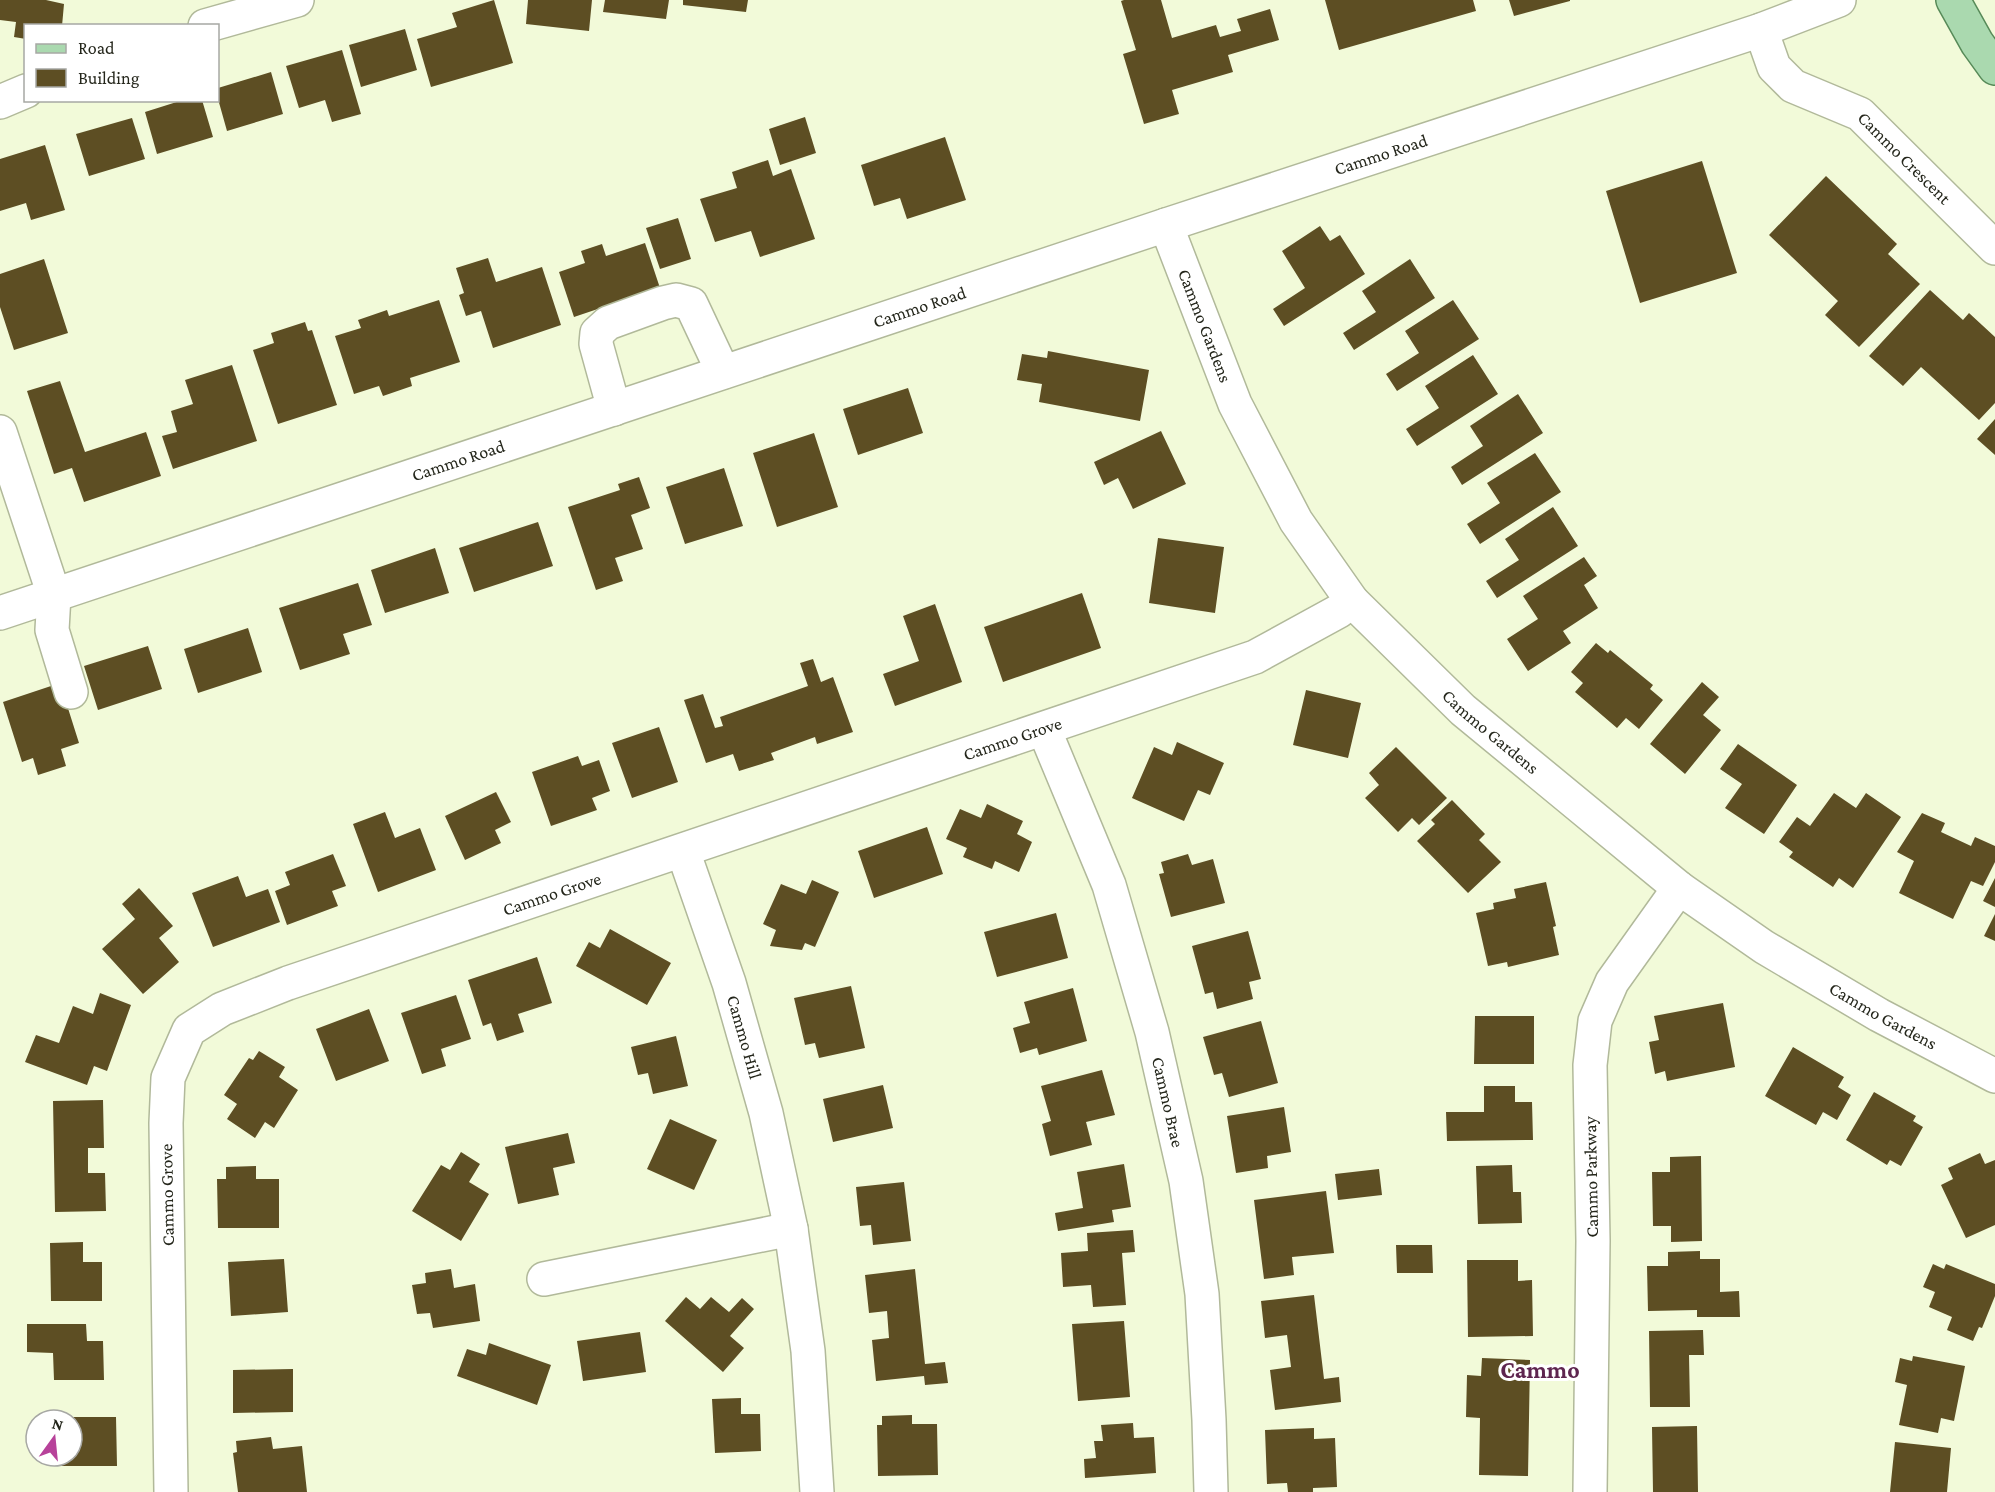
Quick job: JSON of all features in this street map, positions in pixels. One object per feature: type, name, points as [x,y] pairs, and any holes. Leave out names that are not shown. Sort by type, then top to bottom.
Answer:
[{"type":"main road","points":[[1953,0],[1977,43],[1995,68]]},
{"type":"street","points":[[212,24],[297,0]]},
{"type":"street","name":"Cammo Road","points":[[0,613],[1166,225],[1761,30],[1839,0]]},
{"type":"street","name":"Cammo Crescent","points":[[1761,30],[1774,67],[1793,86],[1860,114],[1995,248]]},
{"type":"street","points":[[0,102],[24,92]]},
{"type":"street","name":"Cammo Gardens","points":[[1166,225],[1235,404],[1296,520],[1352,601],[1463,710],[1679,888],[1764,947],[1869,1010],[1995,1076]]},
{"type":"street","points":[[615,409],[596,344],[597,333],[608,323],[663,303],[676,300],[691,304],[723,372]]},
{"type":"street","points":[[0,432],[54,595],[52,630],[71,692]]},
{"type":"street","name":"Cammo Grove","points":[[171,1492],[166,1123],[168,1078],[189,1030],[222,1010],[288,982],[1255,657],[1339,611],[1352,601]]},
{"type":"street","name":"Cammo Brae","points":[[1044,729],[1109,885],[1152,1032],[1186,1182],[1202,1294],[1211,1492]]},
{"type":"street","name":"Cammo Hill","points":[[683,851],[736,1004],[766,1113],[792,1229],[808,1351],[817,1492]]},
{"type":"street","name":"Cammo Parkway","points":[[1590,1492],[1593,1240],[1590,1065],[1595,1021],[1612,982],[1679,888]]},
{"type":"street","points":[[543,1278],[792,1229]]},
{"type":"building","points":[[0,0],[46,0],[64,4],[62,24],[24,24],[24,39],[14,37],[16,22],[0,20]]},
{"type":"building","points":[[494,0],[513,63],[431,87],[417,39],[457,27],[452,13]]},
{"type":"building","points":[[528,0],[592,0],[589,31],[526,24]]},
{"type":"building","points":[[605,0],[669,0],[666,19],[603,12]]},
{"type":"building","points":[[683,0],[748,0],[746,12],[683,5]]},
{"type":"building","points":[[1161,0],[1172,38],[1216,25],[1220,37],[1241,31],[1237,19],[1270,9],[1279,40],[1228,55],[1233,72],[1172,90],[1179,114],[1144,124],[1123,54],[1136,50],[1121,1]]},
{"type":"building","points":[[1325,0],[1473,0],[1476,11],[1339,50]]},
{"type":"building","points":[[1509,0],[1570,0],[1570,1],[1514,16]]},
{"type":"building","points":[[405,29],[417,70],[361,87],[349,45]]},
{"type":"building","points":[[342,50],[361,114],[332,122],[325,100],[299,108],[286,66]]},
{"type":"building","points":[[271,72],[283,114],[227,131],[219,102],[219,88]]},
{"type":"building","points":[[177,102],[203,102],[213,137],[157,154],[145,112]]},
{"type":"building","points":[[805,117],[816,153],[780,165],[769,129]]},
{"type":"building","points":[[132,118],[145,159],[89,176],[76,134]]},
{"type":"building","points":[[945,137],[966,200],[907,219],[900,198],[874,206],[861,165]]},
{"type":"building","points":[[45,145],[65,210],[31,220],[26,203],[0,211],[0,159]]},
{"type":"building","points":[[768,160],[773,176],[791,169],[815,239],[760,257],[751,231],[715,242],[700,199],[737,188],[732,172]]},
{"type":"building","points":[[1702,161],[1737,273],[1640,303],[1606,191]]},
{"type":"building","points":[[1826,176],[1897,244],[1888,254],[1920,284],[1859,347],[1825,315],[1838,301],[1769,235]]},
{"type":"building","points":[[678,218],[691,259],[660,269],[646,228]]},
{"type":"building","points":[[1320,226],[1330,241],[1340,235],[1365,274],[1284,326],[1273,309],[1305,288],[1282,251]]},
{"type":"building","points":[[645,243],[660,288],[574,317],[559,272],[585,263],[581,251],[602,244],[606,256]]},
{"type":"building","points":[[488,258],[496,282],[542,267],[561,325],[493,348],[481,311],[466,316],[459,295],[464,293],[456,268]]},
{"type":"building","points":[[44,259],[68,333],[14,350],[0,307],[0,274]]},
{"type":"building","points":[[1410,259],[1435,298],[1354,350],[1343,333],[1376,312],[1362,291]]},
{"type":"building","points":[[1930,290],[1963,320],[1969,313],[1995,337],[1995,403],[1979,420],[1921,367],[1903,386],[1869,356]]},
{"type":"building","points":[[439,300],[460,362],[410,378],[412,386],[383,396],[379,386],[354,394],[335,336],[361,328],[358,320],[387,310],[389,316]]},
{"type":"building","points":[[1453,300],[1479,339],[1397,391],[1386,374],[1419,353],[1405,331]]},
{"type":"building","points":[[305,322],[308,331],[312,330],[337,405],[278,424],[253,350],[274,343],[271,333]]},
{"type":"building","points":[[1048,351],[1149,370],[1140,421],[1039,402],[1042,384],[1017,380],[1022,354],[1047,358]]},
{"type":"building","points":[[1473,355],[1498,394],[1417,446],[1406,429],[1439,408],[1425,386]]},
{"type":"building","points":[[232,365],[257,441],[173,469],[162,436],[177,432],[171,411],[193,404],[185,380]]},
{"type":"building","points":[[60,381],[85,452],[146,432],[161,476],[84,502],[72,468],[54,474],[27,391]]},
{"type":"building","points":[[908,388],[923,433],[858,455],[843,409]]},
{"type":"building","points":[[1518,394],[1543,433],[1462,485],[1451,467],[1483,446],[1470,426]]},
{"type":"building","points":[[1995,419],[1995,455],[1977,439]]},
{"type":"building","points":[[1161,431],[1186,484],[1133,509],[1118,478],[1104,485],[1094,462]]},
{"type":"building","points":[[814,433],[838,507],[777,527],[753,453]]},
{"type":"building","points":[[1535,453],[1561,492],[1480,544],[1467,524],[1500,503],[1487,483]]},
{"type":"building","points":[[724,468],[743,526],[685,544],[666,487]]},
{"type":"building","points":[[639,477],[650,508],[631,515],[643,549],[615,558],[623,581],[596,590],[568,507],[620,490],[618,484]]},
{"type":"building","points":[[1553,507],[1578,546],[1497,598],[1486,581],[1519,560],[1505,539]]},
{"type":"building","points":[[538,522],[553,566],[474,592],[459,548]]},
{"type":"building","points":[[1158,538],[1224,547],[1215,613],[1149,603]]},
{"type":"building","points":[[435,548],[449,593],[385,613],[371,570]]},
{"type":"building","points":[[1584,557],[1597,576],[1584,585],[1598,608],[1563,631],[1571,643],[1528,671],[1507,639],[1538,619],[1523,596]]},
{"type":"building","points":[[358,583],[372,625],[343,634],[350,654],[300,670],[279,608]]},
{"type":"building","points":[[1082,593],[1101,648],[1003,682],[984,627]]},
{"type":"building","points":[[935,604],[962,682],[895,706],[883,674],[919,661],[903,616]]},
{"type":"building","points":[[248,628],[262,672],[198,693],[184,649]]},
{"type":"building","points":[[1596,643],[1608,653],[1610,650],[1653,685],[1650,689],[1663,700],[1639,729],[1626,718],[1617,728],[1575,692],[1583,683],[1571,672]]},
{"type":"building","points":[[148,646],[162,689],[98,710],[84,666]]},
{"type":"building","points":[[813,659],[821,682],[833,677],[853,732],[817,744],[815,737],[771,753],[774,760],[739,771],[733,754],[706,763],[684,700],[703,694],[715,728],[723,726],[720,717],[808,686],[800,663]]},
{"type":"building","points":[[1702,682],[1719,697],[1703,715],[1721,730],[1685,774],[1650,744]]},
{"type":"building","points":[[60,683],[79,743],[61,749],[66,766],[38,775],[33,758],[22,762],[3,702]]},
{"type":"building","points":[[1306,690],[1361,703],[1348,758],[1293,745]]},
{"type":"building","points":[[659,727],[678,782],[632,798],[612,743]]},
{"type":"building","points":[[1177,742],[1224,763],[1210,795],[1198,790],[1184,821],[1132,798],[1154,747],[1172,755]]},
{"type":"building","points":[[1738,744],[1797,785],[1764,834],[1725,808],[1742,784],[1720,769]]},
{"type":"building","points":[[1396,747],[1447,798],[1419,825],[1412,818],[1398,832],[1365,798],[1379,785],[1369,773]]},
{"type":"building","points":[[578,756],[582,766],[599,760],[610,791],[592,798],[597,810],[551,826],[532,772]]},
{"type":"building","points":[[496,792],[511,822],[495,830],[501,843],[465,860],[445,816]]},
{"type":"building","points":[[1834,793],[1856,808],[1866,793],[1901,817],[1853,888],[1839,878],[1833,887],[1789,857],[1793,852],[1779,842],[1797,817],[1810,826]]},
{"type":"building","points":[[1452,800],[1485,834],[1479,840],[1501,862],[1468,893],[1417,841],[1435,824],[1431,820]]},
{"type":"building","points":[[987,804],[1023,821],[1017,834],[1032,842],[1019,872],[995,861],[992,869],[963,857],[967,848],[946,839],[960,809],[981,818]]},
{"type":"building","points":[[385,812],[395,838],[420,828],[436,870],[378,892],[353,824]]},
{"type":"building","points":[[1922,813],[1945,823],[1941,832],[1971,846],[1975,837],[1995,846],[1995,862],[1983,886],[1971,881],[1953,919],[1899,893],[1914,861],[1897,852]]},
{"type":"building","points":[[927,827],[943,874],[874,898],[858,851]]},
{"type":"building","points":[[333,854],[346,886],[332,891],[338,906],[287,925],[275,891],[290,885],[285,872]]},
{"type":"building","points":[[1188,854],[1192,865],[1213,859],[1225,903],[1171,917],[1159,874],[1164,873],[1161,862]]},
{"type":"building","points":[[238,876],[246,897],[268,889],[280,922],[213,947],[192,893]]},
{"type":"building","points":[[1995,878],[1995,907],[1983,901]]},
{"type":"building","points":[[812,880],[839,892],[815,947],[805,943],[802,950],[770,946],[776,930],[763,924],[781,884],[806,894]]},
{"type":"building","points":[[1546,882],[1556,926],[1553,927],[1559,955],[1508,967],[1507,962],[1488,966],[1476,913],[1494,909],[1493,903],[1516,898],[1514,889]]},
{"type":"building","points":[[139,888],[173,926],[159,938],[179,962],[143,994],[102,949],[135,919],[122,904]]},
{"type":"building","points":[[1056,913],[1068,958],[997,977],[984,932]]},
{"type":"building","points":[[1995,914],[1995,941],[1984,936]]},
{"type":"building","points":[[610,929],[671,963],[647,1005],[576,966],[589,942],[600,948]]},
{"type":"building","points":[[1248,931],[1261,979],[1249,982],[1253,999],[1217,1009],[1213,992],[1205,994],[1192,946]]},
{"type":"building","points":[[537,957],[552,1003],[518,1014],[524,1032],[497,1041],[491,1023],[483,1026],[468,980]]},
{"type":"building","points":[[851,986],[865,1048],[819,1058],[815,1043],[805,1045],[794,998]]},
{"type":"building","points":[[1073,988],[1087,1041],[1039,1055],[1037,1048],[1020,1053],[1013,1028],[1030,1023],[1024,1002]]},
{"type":"building","points":[[100,993],[131,1005],[107,1071],[94,1066],[87,1085],[25,1062],[36,1035],[59,1043],[73,1006],[93,1014]]},
{"type":"building","points":[[456,995],[471,1039],[441,1049],[446,1066],[422,1074],[401,1013]]},
{"type":"building","points":[[1723,1003],[1735,1067],[1667,1081],[1665,1071],[1655,1074],[1649,1042],[1659,1040],[1654,1016]]},
{"type":"building","points":[[369,1009],[389,1061],[336,1081],[316,1029]]},
{"type":"building","points":[[1475,1016],[1534,1016],[1534,1064],[1474,1064]]},
{"type":"building","points":[[1261,1021],[1278,1083],[1229,1097],[1222,1073],[1214,1075],[1203,1037]]},
{"type":"building","points":[[676,1036],[688,1086],[653,1094],[648,1073],[638,1075],[631,1047]]},
{"type":"building","points":[[1793,1047],[1844,1077],[1838,1087],[1851,1095],[1837,1120],[1823,1112],[1816,1125],[1765,1096]]},
{"type":"building","points":[[259,1051],[285,1067],[279,1077],[298,1090],[274,1128],[265,1122],[255,1138],[227,1119],[237,1104],[224,1095],[249,1058],[253,1060]]},
{"type":"building","points":[[1102,1070],[1115,1115],[1086,1122],[1092,1145],[1050,1156],[1042,1124],[1051,1121],[1041,1086]]},
{"type":"building","points":[[883,1085],[893,1128],[833,1142],[823,1099]]},
{"type":"building","points":[[1484,1086],[1515,1086],[1515,1102],[1532,1102],[1533,1140],[1447,1141],[1446,1112],[1484,1112]]},
{"type":"building","points":[[1874,1092],[1916,1116],[1913,1121],[1923,1127],[1901,1166],[1890,1160],[1887,1165],[1846,1140]]},
{"type":"building","points":[[103,1100],[104,1148],[88,1148],[88,1173],[105,1173],[106,1211],[55,1212],[53,1101]]},
{"type":"building","points":[[1284,1107],[1291,1152],[1267,1156],[1268,1168],[1236,1173],[1227,1116]]},
{"type":"building","points":[[670,1119],[717,1140],[694,1190],[647,1169]]},
{"type":"building","points":[[568,1133],[575,1163],[553,1168],[559,1195],[518,1204],[505,1147]]},
{"type":"building","points":[[461,1152],[480,1164],[469,1182],[489,1194],[461,1241],[412,1211],[441,1165],[450,1170]]},
{"type":"building","points":[[1980,1153],[1985,1164],[1995,1160],[1995,1225],[1966,1238],[1941,1185],[1953,1179],[1948,1168]]},
{"type":"building","points":[[1701,1156],[1702,1241],[1671,1242],[1671,1226],[1653,1226],[1652,1172],[1670,1172],[1670,1157]]},
{"type":"building","points":[[1124,1164],[1131,1207],[1112,1210],[1114,1222],[1058,1231],[1055,1213],[1083,1208],[1077,1172]]},
{"type":"building","points":[[1512,1165],[1513,1192],[1521,1192],[1522,1223],[1478,1224],[1476,1166]]},
{"type":"building","points":[[256,1166],[256,1179],[279,1179],[279,1228],[218,1228],[217,1179],[226,1179],[226,1167]]},
{"type":"building","points":[[1379,1169],[1382,1195],[1338,1200],[1335,1174]]},
{"type":"building","points":[[904,1182],[911,1241],[873,1245],[871,1225],[860,1226],[856,1187]]},
{"type":"building","points":[[1326,1191],[1334,1253],[1292,1257],[1294,1275],[1264,1279],[1254,1200]]},
{"type":"building","points":[[1133,1230],[1135,1252],[1122,1253],[1126,1305],[1093,1307],[1091,1285],[1063,1287],[1061,1253],[1088,1251],[1087,1233]]},
{"type":"building","points":[[83,1242],[83,1262],[102,1262],[102,1301],[51,1301],[50,1243]]},
{"type":"building","points":[[1396,1245],[1432,1245],[1433,1273],[1397,1273]]},
{"type":"building","points":[[1700,1251],[1700,1259],[1720,1259],[1720,1292],[1739,1291],[1740,1317],[1697,1317],[1697,1310],[1648,1311],[1647,1266],[1668,1266],[1668,1252]]},
{"type":"building","points":[[284,1259],[288,1312],[231,1316],[228,1262]]},
{"type":"building","points":[[1467,1260],[1518,1260],[1518,1281],[1532,1280],[1533,1336],[1468,1337]]},
{"type":"building","points":[[1933,1264],[1944,1269],[1946,1264],[1995,1284],[1995,1296],[1982,1328],[1979,1327],[1973,1341],[1947,1330],[1952,1317],[1929,1307],[1935,1292],[1923,1287]]},
{"type":"building","points":[[451,1269],[454,1288],[475,1284],[480,1321],[433,1328],[430,1313],[417,1314],[412,1285],[426,1283],[425,1273]]},
{"type":"building","points":[[915,1269],[925,1364],[945,1362],[948,1383],[925,1385],[924,1376],[876,1381],[872,1340],[889,1338],[887,1311],[869,1313],[865,1275]]},
{"type":"building","points":[[1314,1295],[1324,1379],[1339,1377],[1341,1402],[1275,1410],[1270,1370],[1291,1367],[1287,1335],[1265,1338],[1261,1301]]},
{"type":"building","points":[[686,1297],[700,1309],[711,1297],[729,1312],[742,1298],[754,1309],[730,1336],[744,1348],[723,1372],[665,1321]]},
{"type":"building","points":[[1124,1321],[1130,1397],[1078,1401],[1072,1324]]},
{"type":"building","points":[[27,1324],[86,1324],[87,1341],[103,1341],[104,1380],[54,1380],[53,1353],[27,1352]]},
{"type":"building","points":[[1703,1330],[1704,1355],[1689,1355],[1690,1407],[1650,1407],[1649,1331]]},
{"type":"building","points":[[640,1332],[646,1372],[583,1381],[577,1341]]},
{"type":"building","points":[[489,1343],[551,1365],[537,1405],[457,1376],[467,1349],[486,1355]]},
{"type":"building","points":[[1913,1356],[1965,1366],[1954,1421],[1941,1418],[1938,1433],[1899,1425],[1907,1385],[1895,1382],[1900,1358],[1912,1361]]},
{"type":"building","points":[[1482,1358],[1530,1360],[1528,1476],[1479,1475],[1480,1418],[1466,1417],[1467,1375],[1481,1376]]},
{"type":"building","points":[[293,1369],[293,1412],[233,1413],[233,1370]]},
{"type":"building","points":[[741,1398],[741,1414],[760,1414],[761,1451],[715,1453],[712,1399]]},
{"type":"building","points":[[912,1415],[912,1424],[937,1424],[938,1475],[878,1476],[877,1425],[882,1425],[882,1416]]},
{"type":"building","points":[[84,1417],[116,1417],[117,1466],[84,1466]]},
{"type":"building","points":[[1133,1423],[1134,1438],[1154,1437],[1156,1473],[1085,1478],[1084,1459],[1096,1458],[1094,1441],[1103,1441],[1101,1425]]},
{"type":"building","points":[[1697,1426],[1698,1492],[1653,1492],[1652,1427]]},
{"type":"building","points":[[1314,1428],[1314,1439],[1335,1438],[1337,1487],[1313,1488],[1313,1492],[1288,1492],[1287,1483],[1267,1484],[1265,1430]]},
{"type":"building","points":[[271,1437],[273,1449],[302,1446],[307,1492],[238,1492],[233,1453],[237,1452],[236,1441]]},
{"type":"building","points":[[1895,1442],[1951,1448],[1947,1492],[1890,1492]]},
{"type":"district","name":"Cammo","points":[[1540,1369]]}]
